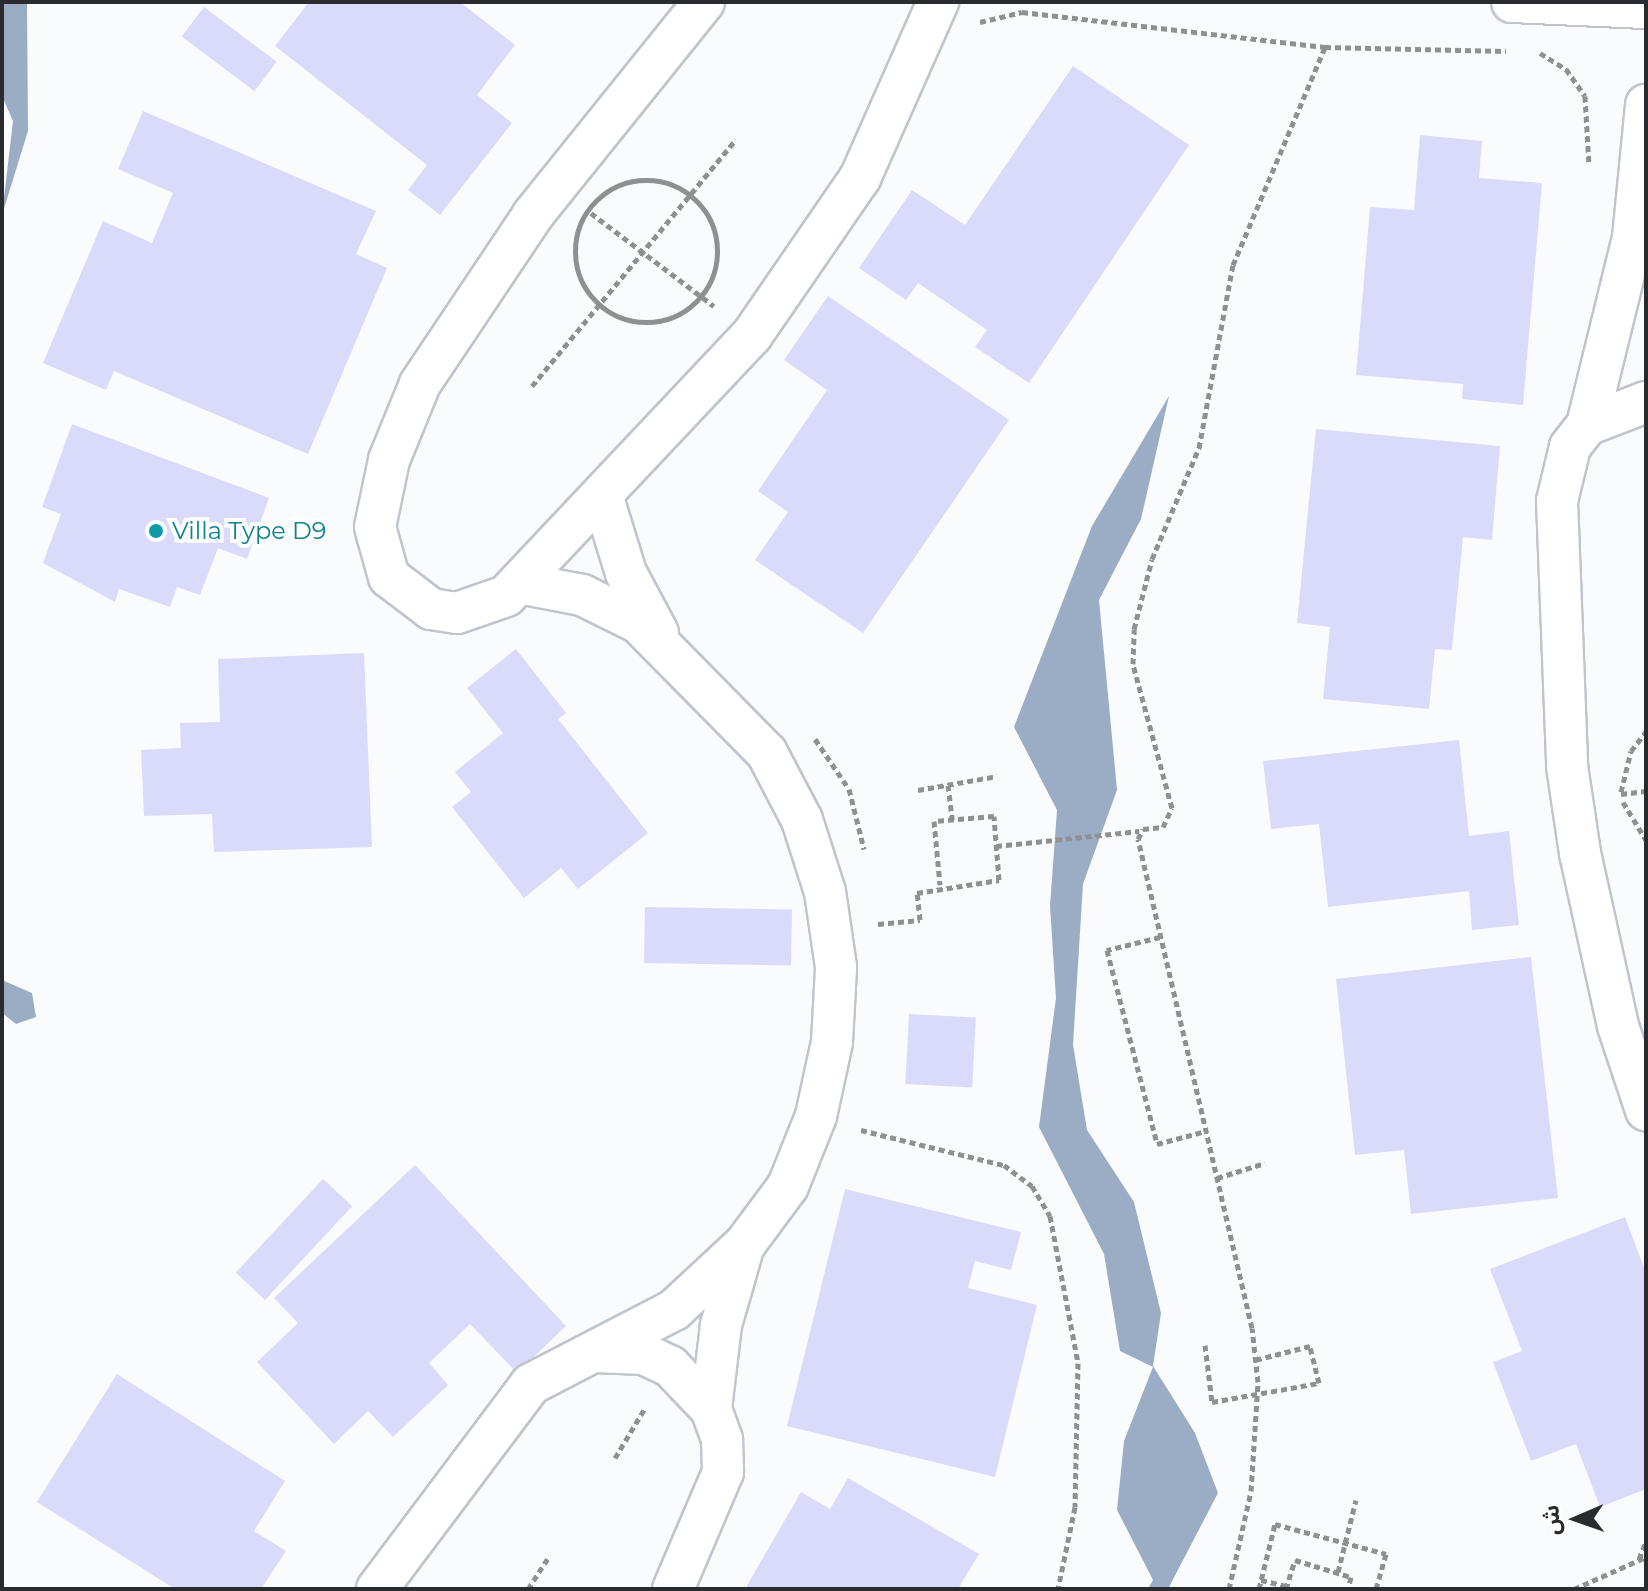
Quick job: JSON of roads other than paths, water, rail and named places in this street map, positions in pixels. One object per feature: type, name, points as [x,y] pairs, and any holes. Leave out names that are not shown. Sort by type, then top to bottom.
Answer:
[{"type":"street","points":[[704,2],[556,186],[420,384],[389,460],[375,527],[389,577],[431,609],[482,608],[519,583],[752,335],[860,178],[952,14]]},
{"type":"street","points":[[1512,2],[1646,8]]},
{"type":"street","points":[[1646,105],[1633,238],[1587,425],[1560,473],[1557,501],[1567,766],[1600,949],[1646,1110]]},
{"type":"street","points":[[1633,238],[1646,295]]},
{"type":"street","points":[[1587,425],[1646,402]]},
{"type":"street","points":[[602,495],[626,573],[664,643]]},
{"type":"street","points":[[377,1589],[516,1400],[548,1371],[674,1310],[745,1244],[788,1186],[816,1116],[832,1042],[832,937],[802,820],[767,753],[664,643],[602,603],[519,583]]},
{"type":"street","points":[[673,1589],[723,1472],[711,1409],[721,1325],[745,1244]]},
{"type":"street","points":[[587,1352],[644,1354],[670,1366],[711,1409]]},
{"type":"water","points":[[27,2],[28,131],[2,215],[13,121],[2,96],[2,4]]},
{"type":"water","points":[[1169,396],[1141,519],[1099,600],[1117,790],[1083,884],[1073,1045],[1087,1130],[1134,1202],[1161,1313],[1153,1366],[1195,1433],[1218,1493],[1168,1589],[1148,1589],[1153,1580],[1117,1510],[1124,1441],[1153,1367],[1120,1351],[1104,1254],[1039,1127],[1056,998],[1050,906],[1057,810],[1014,727],[1092,526]]},
{"type":"water","points":[[2,980],[32,993],[36,1017],[16,1024],[2,1013]]},
{"type":"place","name":"Villa Type D9","points":[[156,531]]}]
